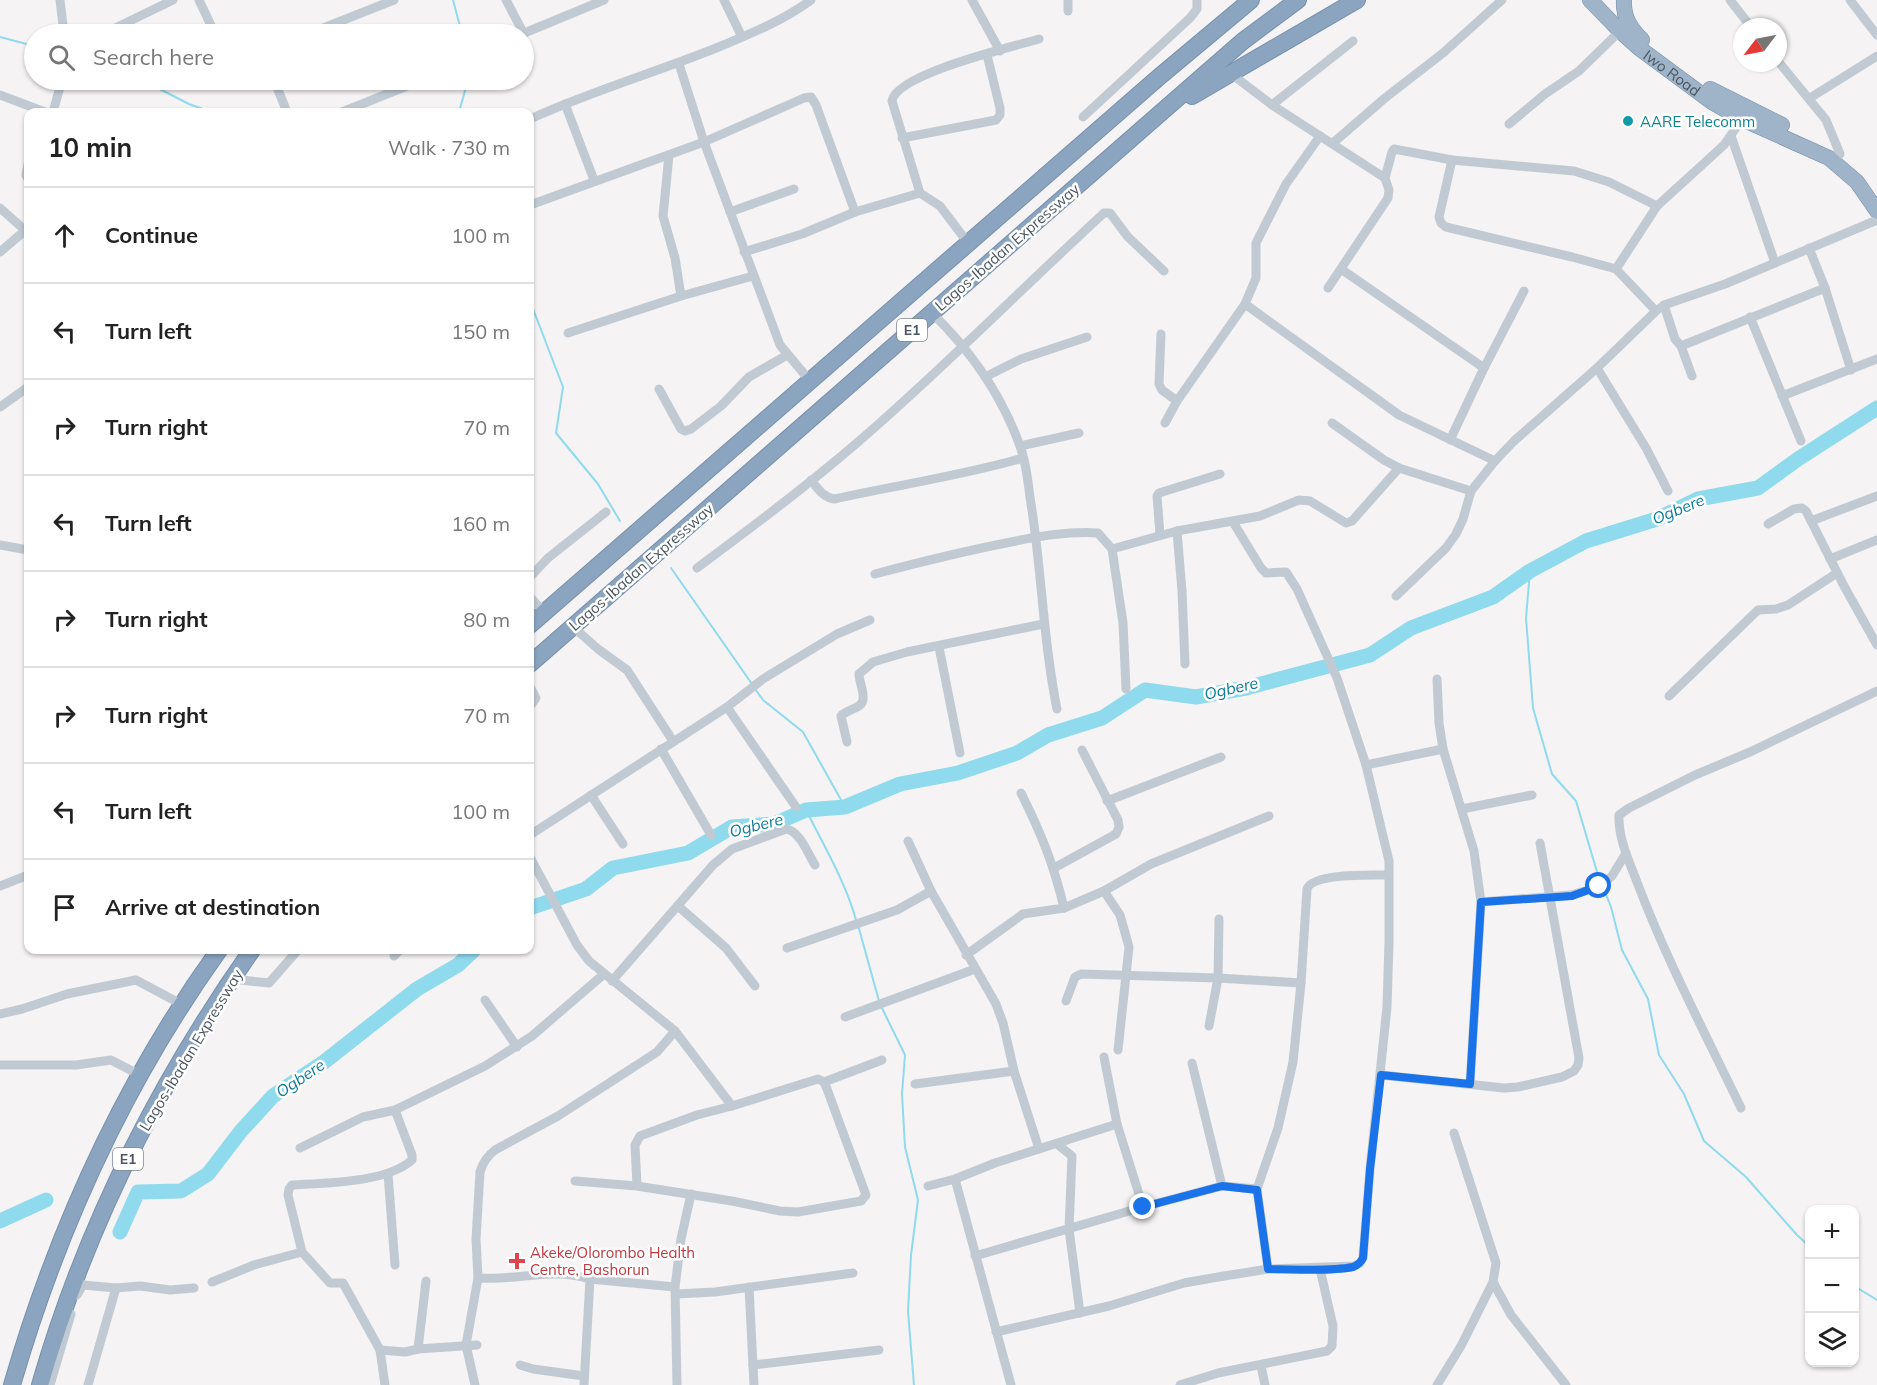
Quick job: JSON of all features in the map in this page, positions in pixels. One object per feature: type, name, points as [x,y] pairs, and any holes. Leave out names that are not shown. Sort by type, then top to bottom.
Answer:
[{"type":"highway","points":[[1160,77],[1236,0]]},
{"type":"highway","name":"Lagos-Ibadan Expressway","points":[[534,621],[1251,0]]},
{"type":"highway","name":"Lagos-Ibadan Expressway","points":[[534,660],[1243,41],[1298,0]]},
{"type":"highway","points":[[1171,105],[1191,97],[1357,0]]},
{"type":"highway","name":"Iwo Road","points":[[1590,0],[1620,31],[1712,102],[1742,119],[1837,158],[1877,212]]},
{"type":"highway","name":"Iwo Road","points":[[1623,0],[1626,18],[1635,34],[1691,78],[1837,158],[1864,176],[1877,195]]},
{"type":"highway","name":"Lagos-Ibadan Expressway","points":[[12,1385],[33,1316],[60,1243],[92,1169],[140,1075],[212,954]]},
{"type":"highway","name":"Lagos-Ibadan Expressway","points":[[40,1385],[87,1250],[116,1183],[179,1062],[249,954]]},
{"type":"street","points":[[60,0],[63,24]]},
{"type":"street","points":[[150,0],[152,10]]},
{"type":"street","points":[[123,24],[173,0]]},
{"type":"street","points":[[199,0],[210,24]]},
{"type":"street","points":[[333,24],[394,0]]},
{"type":"street","points":[[506,0],[518,24]]},
{"type":"street","points":[[534,29],[604,0]]},
{"type":"street","points":[[724,0],[742,37]]},
{"type":"street","points":[[534,117],[678,64],[742,37],[784,18],[811,0]]},
{"type":"street","points":[[972,0],[1000,51]]},
{"type":"street","points":[[1068,0],[1068,10]]},
{"type":"street","points":[[1083,117],[1190,18],[1197,9],[1197,0]]},
{"type":"street","points":[[1333,143],[1385,98],[1443,53],[1502,0]]},
{"type":"street","points":[[1730,0],[1744,18]]},
{"type":"street","points":[[1850,0],[1877,35]]},
{"type":"street","points":[[1509,124],[1545,94],[1579,71],[1620,31]]},
{"type":"street","points":[[968,243],[940,206],[920,193],[902,138],[892,101],[893,95],[898,89],[935,70],[1039,39]]},
{"type":"street","points":[[1272,105],[1353,42]]},
{"type":"street","points":[[902,138],[996,120],[1000,115],[1000,108],[987,55]]},
{"type":"street","points":[[1810,98],[1877,56]]},
{"type":"street","points":[[678,64],[729,212],[780,345],[810,381]]},
{"type":"street","points":[[1787,71],[1810,98],[1831,129],[1837,158]]},
{"type":"street","points":[[1230,73],[1272,105],[1385,178]]},
{"type":"street","points":[[54,108],[59,90]]},
{"type":"street","points":[[278,90],[285,108]]},
{"type":"street","points":[[352,108],[397,90]]},
{"type":"street","points":[[0,95],[34,108]]},
{"type":"street","points":[[534,203],[704,142],[804,98],[811,98],[816,105],[855,212]]},
{"type":"street","points":[[565,104],[594,180]]},
{"type":"street","points":[[1616,269],[1657,206],[1731,136],[1742,119]]},
{"type":"street","points":[[1165,423],[1177,401],[1245,304],[1256,278],[1256,243],[1286,184],[1320,136]]},
{"type":"street","points":[[1731,136],[1775,262]]},
{"type":"street","points":[[1328,288],[1389,198],[1385,178],[1394,149],[1452,160],[1574,171],[1616,185],[1657,206]]},
{"type":"street","points":[[669,155],[663,216],[675,258],[681,296]]},
{"type":"street","points":[[1452,160],[1439,217],[1441,223],[1446,227],[1533,249],[1572,256],[1616,269],[1660,308],[1675,339],[1681,346],[1692,376]]},
{"type":"street","points":[[729,212],[794,189]]},
{"type":"street","points":[[744,252],[802,234],[855,212],[920,193]]},
{"type":"street","points":[[0,208],[24,228]]},
{"type":"street","points":[[697,568],[858,443],[964,347],[1104,213],[1110,213],[1128,237],[1164,271]]},
{"type":"street","points":[[1396,596],[1451,541],[1463,519],[1471,491],[1495,461],[1660,308],[1725,285],[1877,220]]},
{"type":"street","points":[[0,252],[24,232]]},
{"type":"street","points":[[1809,248],[1825,288],[1851,370]]},
{"type":"street","points":[[1341,269],[1484,368]]},
{"type":"street","points":[[568,333],[681,296],[753,276]]},
{"type":"street","points":[[1681,346],[1825,288]]},
{"type":"street","points":[[1450,440],[1524,291]]},
{"type":"street","points":[[1245,304],[1399,415],[1495,461]]},
{"type":"street","points":[[932,313],[964,347],[985,377],[1020,446],[1036,537],[1048,668],[1057,709]]},
{"type":"street","points":[[1750,317],[1801,441]]},
{"type":"street","points":[[1161,334],[1158,384],[1162,390],[1177,401]]},
{"type":"street","points":[[985,377],[1021,359],[1087,337]]},
{"type":"street","points":[[659,389],[681,429],[691,429],[721,406],[749,377],[787,356]]},
{"type":"street","points":[[1782,396],[1877,359]]},
{"type":"street","points":[[1597,368],[1646,448],[1668,491]]},
{"type":"street","points":[[0,407],[24,390]]},
{"type":"street","points":[[1332,423],[1399,468],[1471,491]]},
{"type":"street","points":[[1020,446],[1079,433]]},
{"type":"street","points":[[812,480],[820,492],[827,498],[834,499],[915,481],[953,476],[1023,458]]},
{"type":"street","points":[[1113,549],[1177,531],[1260,516],[1304,499],[1346,523],[1352,521],[1399,468]]},
{"type":"street","points":[[1160,536],[1157,496],[1159,493],[1220,474]]},
{"type":"street","points":[[1811,521],[1877,496]]},
{"type":"street","points":[[1768,524],[1794,509],[1802,508],[1877,645]]},
{"type":"street","points":[[534,572],[606,512]]},
{"type":"street","points":[[996,1332],[1080,1313],[1184,1283],[1268,1269],[1320,1269],[1354,1266],[1363,1258],[1381,1075],[1389,942],[1386,846],[1366,765],[1337,678],[1297,589],[1286,572],[1266,573],[1261,568],[1233,522]]},
{"type":"street","points":[[1177,531],[1185,664]]},
{"type":"street","points":[[875,574],[962,551],[1036,537],[1084,532],[1098,533],[1113,549],[1123,623],[1126,689]]},
{"type":"street","points":[[1830,559],[1877,540]]},
{"type":"street","points":[[0,545],[24,549]]},
{"type":"street","points":[[1669,696],[1758,610],[1776,609],[1788,605],[1837,573]]},
{"type":"street","points":[[534,601],[544,612]]},
{"type":"street","points":[[534,832],[727,707],[763,679],[827,640],[870,620]]},
{"type":"street","points":[[847,741],[841,717],[843,713],[862,703],[864,698],[859,677],[864,668],[873,662],[907,652],[1043,624]]},
{"type":"street","points":[[572,626],[627,670],[673,741]]},
{"type":"street","points":[[939,647],[960,753]]},
{"type":"street","points":[[1437,679],[1443,749],[1474,851],[1481,902],[1470,1084]]},
{"type":"street","points":[[1741,1108],[1666,953],[1626,853],[1618,826],[1619,815],[1695,775],[1750,752],[1877,691]]},
{"type":"street","points":[[727,707],[796,807]]},
{"type":"street","points":[[661,749],[711,835]]},
{"type":"street","points":[[1366,765],[1443,749]]},
{"type":"street","points":[[1054,868],[1116,834],[1119,827],[1118,820],[1082,750]]},
{"type":"street","points":[[1107,801],[1221,757]]},
{"type":"street","points":[[1021,793],[1040,830],[1054,868],[1064,908]]},
{"type":"street","points":[[591,795],[623,844]]},
{"type":"street","points":[[1462,809],[1532,795]]},
{"type":"street","points":[[966,955],[1023,914],[1064,908],[1104,891],[1151,864],[1269,816]]},
{"type":"street","points":[[612,981],[723,855],[732,849],[791,829],[816,865]]},
{"type":"street","points":[[908,841],[931,891],[996,1005],[1039,1149]]},
{"type":"street","points":[[1381,1075],[1504,1088],[1563,1077],[1574,1071],[1579,1058],[1540,843]]},
{"type":"street","points":[[1481,902],[1572,896],[1601,885],[1612,876],[1626,853]]},
{"type":"street","points":[[534,863],[577,945],[589,961],[675,1031],[732,1106]]},
{"type":"street","points":[[1268,1269],[1257,1190],[1278,1128],[1293,1062],[1309,884],[1314,880],[1352,875],[1388,875]]},
{"type":"street","points":[[0,886],[24,877]]},
{"type":"street","points":[[788,948],[897,910],[931,891]]},
{"type":"street","points":[[1104,891],[1120,915],[1129,947],[1118,1050]]},
{"type":"street","points":[[678,906],[726,948],[754,986]]},
{"type":"street","points":[[1209,1026],[1218,978],[1219,919]]},
{"type":"street","points":[[231,979],[269,983],[294,954]]},
{"type":"street","points":[[845,1017],[975,969]]},
{"type":"street","points":[[300,1148],[363,1117],[395,1110],[485,1066],[517,1047],[576,1000],[604,974]]},
{"type":"street","points":[[1066,1001],[1075,977],[1081,974],[1301,982]]},
{"type":"street","points":[[0,1014],[22,1010],[67,994],[136,980],[181,1004]]},
{"type":"street","points":[[485,1000],[517,1047]]},
{"type":"street","points":[[475,1385],[465,1345],[478,1278],[476,1239],[480,1172],[487,1155],[558,1116],[657,1052],[675,1031]]},
{"type":"street","points":[[1104,1057],[1117,1124],[1143,1207]]},
{"type":"street","points":[[0,1065],[76,1065],[111,1060],[140,1075]]},
{"type":"street","points":[[824,1082],[882,1060]]},
{"type":"street","points":[[1192,1063],[1222,1186]]},
{"type":"street","points":[[915,1084],[1014,1071]]},
{"type":"street","points":[[575,1181],[637,1186],[780,1211],[798,1212],[863,1200],[866,1195],[824,1082],[818,1079],[732,1106],[697,1114],[640,1136],[634,1145],[637,1186]]},
{"type":"street","points":[[385,1385],[380,1350],[343,1283],[330,1283],[302,1252],[288,1195],[292,1185],[330,1183],[388,1174],[406,1165],[412,1160],[412,1155],[395,1110]]},
{"type":"street","points":[[928,1186],[1117,1124]]},
{"type":"street","points":[[1437,1385],[1461,1346],[1493,1282],[1496,1263],[1454,1133]]},
{"type":"street","points":[[1057,1144],[1072,1156],[1069,1229],[1080,1313]]},
{"type":"street","points":[[388,1174],[396,1265]]},
{"type":"street","points":[[955,1179],[1011,1385]]},
{"type":"street","points":[[975,1256],[1222,1186],[1257,1190]]},
{"type":"street","points":[[677,1385],[676,1290],[681,1239],[691,1194]]},
{"type":"street","points":[[212,1282],[254,1265],[302,1252]]},
{"type":"street","points":[[1180,1385],[1218,1373],[1327,1351],[1332,1346],[1333,1326],[1320,1269]]},
{"type":"street","points":[[478,1278],[497,1279],[553,1273],[676,1290],[715,1292],[853,1273]]},
{"type":"street","points":[[520,1365],[584,1381],[590,1279]]},
{"type":"street","points":[[418,1349],[426,1281]]},
{"type":"street","points":[[1493,1282],[1511,1315],[1566,1385]]},
{"type":"street","points":[[50,1385],[77,1293],[83,1284],[116,1288],[140,1286],[170,1290],[194,1288]]},
{"type":"street","points":[[749,1287],[754,1385]]},
{"type":"street","points":[[88,1385],[116,1288]]},
{"type":"street","points":[[380,1350],[405,1352],[477,1345]]},
{"type":"street","points":[[753,1365],[879,1350]]},
{"type":"street","points":[[1261,1366],[1265,1385]]},
{"type":"waterway","points":[[453,0],[459,24]]},
{"type":"waterway","points":[[0,37],[24,43]]},
{"type":"waterway","points":[[162,90],[200,108]]},
{"type":"waterway","points":[[460,108],[465,90]]},
{"type":"waterway","points":[[534,311],[563,387],[556,433],[598,484],[620,521]]},
{"type":"waterway","name":"Ogbere","points":[[534,907],[586,889],[613,868],[688,853],[732,827],[774,824],[806,810],[845,807],[900,784],[958,773],[1017,753],[1048,735],[1102,718],[1145,690],[1196,697],[1246,688],[1370,655],[1411,628],[1493,597],[1530,571],[1586,541],[1657,519],[1698,499],[1758,488],[1877,408]]},
{"type":"waterway","points":[[671,568],[752,684]]},
{"type":"waterway","points":[[1530,571],[1526,618],[1533,708],[1552,774],[1576,801],[1600,882]]},
{"type":"waterway","points":[[755,689],[763,700],[803,732],[845,807]]},
{"type":"waterway","points":[[806,810],[840,878],[856,920]]},
{"type":"waterway","points":[[1603,887],[1611,907],[1622,950],[1648,999],[1659,1055],[1684,1094],[1704,1141],[1746,1177],[1805,1242]]},
{"type":"waterway","points":[[858,925],[879,1001]]},
{"type":"waterway","name":"Ogbere","points":[[120,1232],[138,1192],[181,1191],[208,1174],[241,1131],[273,1096],[324,1062],[417,989],[458,965],[470,954]]},
{"type":"waterway","points":[[881,1006],[905,1055],[902,1094],[905,1147],[918,1200],[911,1255],[908,1311],[914,1385]]},
{"type":"waterway","name":"Ogbere","points":[[0,1221],[46,1200]]},
{"type":"waterway","points":[[1859,1289],[1877,1300]]},
{"type":"place","name":"AARE Telecomm","points":[[1628,121]]},
{"type":"place","name":"Akeke/Olorombo Health Centre, Bashorun","points":[[517,1261]]},
{"type":"route","points":[[1143,1207],[1222,1186],[1257,1190],[1268,1269],[1320,1269],[1354,1266],[1360,1263],[1363,1258],[1381,1075],[1470,1084],[1481,902],[1572,896],[1599,886]]}]
